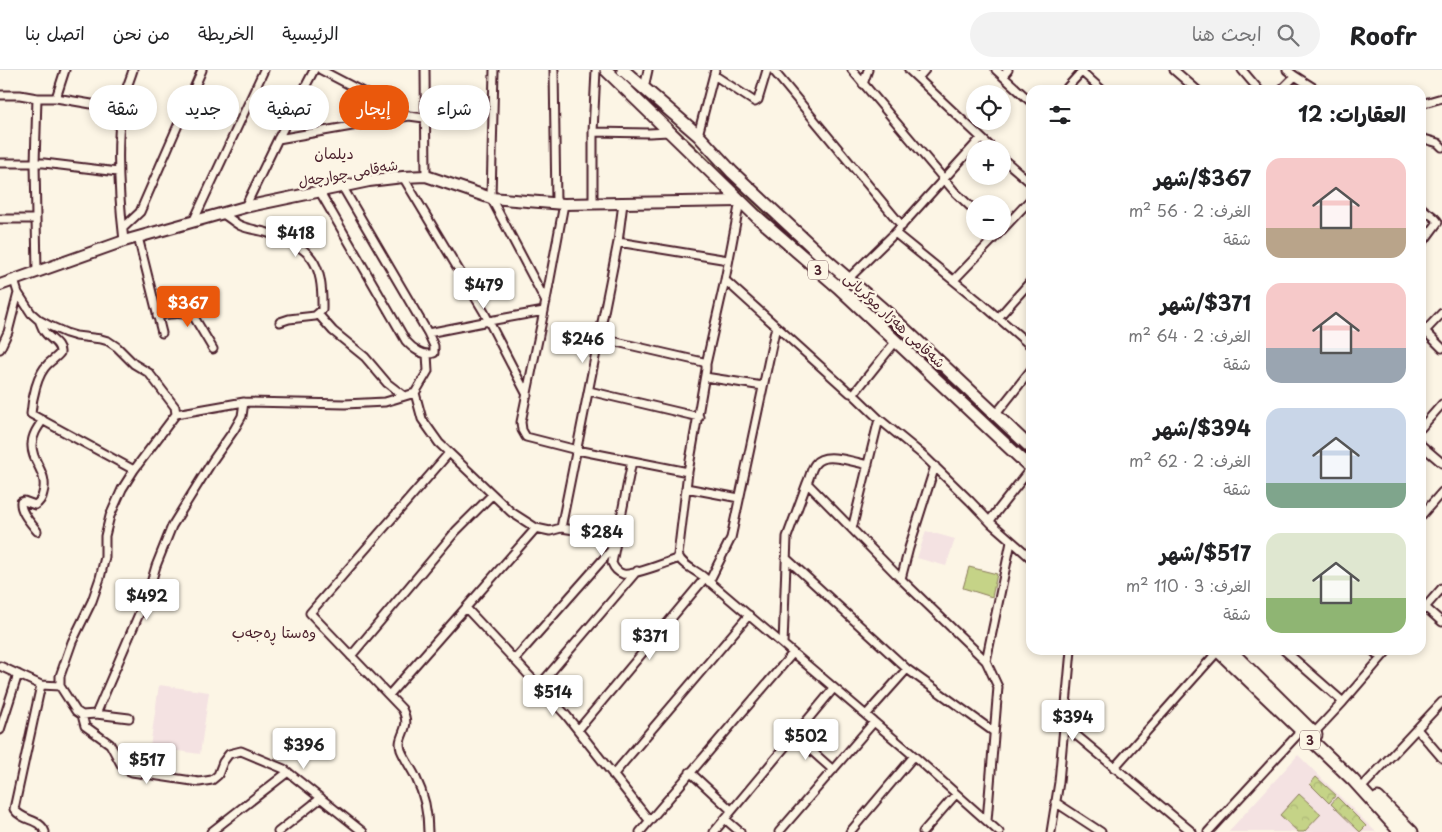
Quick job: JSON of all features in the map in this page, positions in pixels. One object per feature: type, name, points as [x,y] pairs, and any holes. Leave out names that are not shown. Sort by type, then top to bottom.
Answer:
[{"type":"highway","name":"شەقامی ھەژار موکریانی","points":[[606,70],[756,216],[838,287],[1026,463]]},
{"type":"highway","name":"شەقامی ھەژار موکریانی","points":[[623,70],[698,135],[732,172],[822,257],[893,318],[1026,443]]},
{"type":"highway","points":[[884,330],[893,318]]},
{"type":"highway","name":"3","points":[[1222,655],[1353,780],[1400,832]]},
{"type":"highway","name":"3","points":[[1235,655],[1412,832]]},
{"type":"main road","name":"شەقامی چوارچەل","points":[[0,285],[124,241],[245,207],[342,186],[404,176],[426,176],[491,198],[560,203],[623,204],[740,201]]},
{"type":"street","points":[[56,98],[65,70]]},
{"type":"street","points":[[128,85],[133,70]]},
{"type":"street","points":[[122,228],[140,212],[202,70]]},
{"type":"street","points":[[193,222],[264,70]]},
{"type":"street","points":[[245,207],[314,70]]},
{"type":"street","points":[[321,70],[350,85]]},
{"type":"street","points":[[425,70],[425,85]]},
{"type":"street","points":[[494,70],[491,198],[546,302]]},
{"type":"street","points":[[554,70],[560,203],[546,302],[521,422],[522,430],[526,437],[578,450],[688,472]]},
{"type":"street","points":[[593,203],[592,132],[596,70]]},
{"type":"street","points":[[644,88],[648,70]]},
{"type":"street","points":[[698,135],[714,72],[755,102],[758,100],[767,70]]},
{"type":"street","points":[[773,70],[902,226]]},
{"type":"street","points":[[852,70],[954,191],[966,202]]},
{"type":"street","points":[[863,84],[868,70]]},
{"type":"street","points":[[848,279],[896,233],[981,138],[909,70]]},
{"type":"street","points":[[918,78],[925,70]]},
{"type":"street","points":[[996,70],[1005,73],[1026,96]]},
{"type":"street","points":[[1174,70],[1190,85]]},
{"type":"street","points":[[1242,70],[1255,85]]},
{"type":"street","points":[[1287,70],[1309,85]]},
{"type":"street","points":[[1069,85],[1082,71],[1097,85]]},
{"type":"street","points":[[1285,85],[1295,76]]},
{"type":"street","points":[[0,95],[56,98],[89,104]]},
{"type":"street","points":[[37,98],[35,163],[37,272]]},
{"type":"street","points":[[1426,103],[1442,98]]},
{"type":"street","points":[[409,116],[419,117]]},
{"type":"street","points":[[278,140],[339,129]]},
{"type":"street","points":[[120,130],[118,172],[120,214],[124,241]]},
{"type":"street","points":[[424,130],[426,176]]},
{"type":"street","points":[[592,132],[669,132]]},
{"type":"street","points":[[1426,139],[1438,143],[1442,147]]},
{"type":"street","points":[[0,163],[35,163],[118,172]]},
{"type":"street","points":[[1011,166],[1026,179]]},
{"type":"street","points":[[404,176],[489,321],[527,396]]},
{"type":"street","points":[[320,192],[406,341],[412,348],[431,355],[434,353],[435,348],[428,334],[342,186]]},
{"type":"street","points":[[740,201],[706,364],[688,472],[678,555],[680,562],[697,572],[749,615],[914,756],[996,831]]},
{"type":"street","points":[[561,528],[618,242],[623,204]]},
{"type":"street","points":[[1011,220],[1026,204]]},
{"type":"street","points":[[1426,212],[1440,219],[1426,238]]},
{"type":"street","points":[[223,214],[240,225],[298,245],[315,262],[320,278],[322,310],[315,316],[280,322]]},
{"type":"street","points":[[0,219],[36,219]]},
{"type":"street","points":[[896,233],[1026,342]]},
{"type":"street","points":[[138,237],[162,333]]},
{"type":"street","points":[[954,280],[992,240]]},
{"type":"street","points":[[618,242],[728,260]]},
{"type":"street","points":[[14,280],[18,293],[31,312],[40,320],[66,333],[108,341],[134,364],[149,373],[175,408],[176,414]]},
{"type":"street","points":[[725,280],[844,389],[934,466],[991,523],[1026,554]]},
{"type":"street","points":[[998,318],[1026,287]]},
{"type":"street","points":[[0,349],[8,332],[18,293]]},
{"type":"street","points":[[428,334],[544,311]]},
{"type":"street","points":[[1426,326],[1442,313]]},
{"type":"street","points":[[157,316],[189,314],[194,317],[213,349]]},
{"type":"street","points":[[318,314],[333,331],[364,357],[387,382],[404,396]]},
{"type":"street","points":[[40,320],[42,330],[61,348],[60,353],[43,370],[32,398],[32,414],[134,470]]},
{"type":"street","points":[[578,730],[707,580],[731,538],[776,326]]},
{"type":"street","points":[[0,337],[8,332]]},
{"type":"street","points":[[1426,332],[1442,348]]},
{"type":"street","points":[[599,338],[706,364]]},
{"type":"street","points":[[852,394],[896,341]]},
{"type":"street","points":[[427,354],[428,371],[415,394],[422,419],[439,443],[511,512],[536,528],[550,531],[561,528],[575,530],[596,537],[614,547]]},
{"type":"street","points":[[996,414],[1026,376]]},
{"type":"street","points":[[705,377],[763,386]]},
{"type":"street","points":[[589,391],[698,416]]},
{"type":"street","points":[[129,718],[82,714],[76,711],[60,686],[60,676],[77,629],[92,601],[100,578],[105,557],[105,536],[110,516],[122,489],[134,470],[176,414],[244,402],[292,402],[334,405],[385,402],[415,394]]},
{"type":"street","points":[[96,714],[148,593],[158,558],[172,526],[234,430],[242,416],[244,402]]},
{"type":"street","points":[[1426,422],[1442,404]]},
{"type":"street","points":[[852,529],[879,419]]},
{"type":"street","points":[[37,531],[21,509],[20,504],[24,501],[35,505],[40,502],[43,495],[45,486],[44,476],[32,446],[36,431],[43,420]]},
{"type":"street","points":[[1426,449],[1442,463]]},
{"type":"street","points":[[428,832],[423,797],[417,780],[401,749],[400,740],[406,727],[406,717],[402,709],[310,614],[449,453]]},
{"type":"street","points":[[783,644],[787,537],[815,464],[822,459],[830,457],[868,465]]},
{"type":"street","points":[[632,461],[612,563],[615,569],[624,574],[637,572],[679,558]]},
{"type":"street","points":[[901,579],[908,548],[934,466]]},
{"type":"street","points":[[991,523],[991,519],[1026,474]]},
{"type":"street","points":[[807,483],[901,579],[986,661],[998,687],[987,821]]},
{"type":"street","points":[[686,488],[739,498]]},
{"type":"street","points":[[1426,510],[1442,492]]},
{"type":"street","points":[[351,656],[456,532],[492,494]]},
{"type":"street","points":[[388,695],[536,528]]},
{"type":"street","points":[[986,661],[1011,542]]},
{"type":"street","points":[[514,660],[614,547]]},
{"type":"street","points":[[786,558],[907,669],[994,732]]},
{"type":"street","points":[[539,686],[637,572]]},
{"type":"street","points":[[1426,606],[1442,588]]},
{"type":"street","points":[[466,608],[566,715],[649,820]]},
{"type":"street","points":[[1426,611],[1442,622]]},
{"type":"street","points":[[613,775],[749,615]]},
{"type":"street","points":[[640,832],[793,653]]},
{"type":"street","points":[[1051,832],[1056,802],[1071,655]]},
{"type":"street","points":[[1114,768],[1213,655]]},
{"type":"street","points":[[1290,655],[1343,702]]},
{"type":"street","points":[[1378,655],[1381,658]]},
{"type":"street","points":[[1314,733],[1384,655]]},
{"type":"street","points":[[0,666],[41,685],[60,686]]},
{"type":"street","points":[[866,715],[907,669]]},
{"type":"street","points":[[0,730],[18,674]]},
{"type":"street","points":[[41,685],[14,809],[19,815],[40,824],[45,829],[45,832]]},
{"type":"street","points":[[714,832],[834,688]]},
{"type":"street","points":[[1365,784],[1442,702]]},
{"type":"street","points":[[82,714],[85,726],[110,744],[124,768],[132,772],[199,782],[212,780],[218,775],[223,762],[229,754],[241,751],[288,772],[363,832]]},
{"type":"street","points":[[779,832],[874,722]]},
{"type":"street","points":[[1064,726],[1192,832]]},
{"type":"street","points":[[1417,729],[1442,758]]},
{"type":"street","points":[[1208,832],[1301,731]]},
{"type":"street","points":[[794,735],[833,770]]},
{"type":"street","points":[[850,832],[914,756]]},
{"type":"street","points":[[211,832],[288,772]]},
{"type":"street","points":[[690,772],[732,810]]},
{"type":"street","points":[[922,832],[956,794]]},
{"type":"street","points":[[278,832],[321,798]]},
{"type":"street","points":[[1056,802],[1101,832]]},
{"type":"street","points":[[724,819],[740,832]]},
{"type":"shaded area","points":[[926,531],[955,539],[946,566],[917,558]]},
{"type":"shaded area","points":[[159,685],[209,692],[200,754],[150,747]]},
{"type":"shaded area","points":[[1298,755],[1376,832],[1228,832]]},
{"type":"green space","points":[[613,70],[768,216],[859,297],[877,317],[806,259]]},
{"type":"green space","points":[[969,567],[997,574],[992,597],[963,588]]},
{"type":"green space","points":[[1316,777],[1336,795],[1329,803],[1310,784]]},
{"type":"green space","points":[[1299,794],[1321,814],[1304,832],[1298,832],[1280,815]]},
{"type":"green space","points":[[1337,797],[1366,826],[1360,832],[1331,804]]},
{"type":"district","name":"دیلمان","points":[[334,152]]},
{"type":"district","name":"وەستا ڕەجەب","points":[[274,631]]}]
